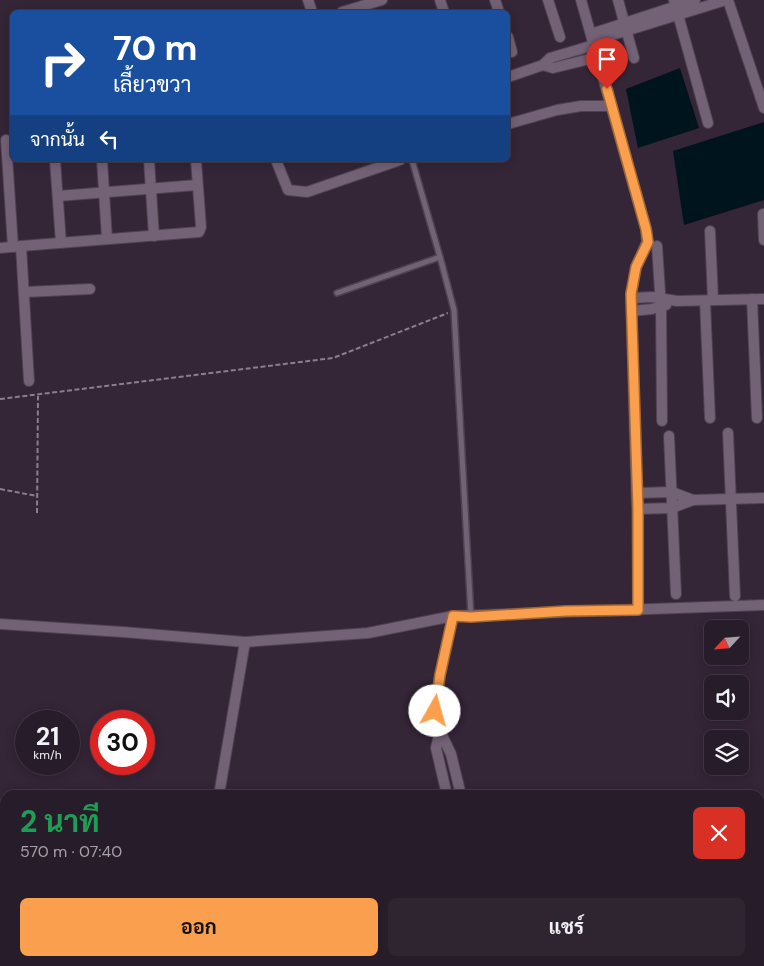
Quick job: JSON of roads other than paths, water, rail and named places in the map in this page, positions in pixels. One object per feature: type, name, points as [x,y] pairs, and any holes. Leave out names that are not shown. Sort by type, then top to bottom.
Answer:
[{"type":"street","points":[[349,10],[382,0]]},
{"type":"street","points":[[548,0],[560,37]]},
{"type":"street","points":[[581,0],[612,106],[648,242],[636,267],[631,298],[638,509],[638,610]]},
{"type":"street","points":[[618,0],[634,58]]},
{"type":"street","points":[[510,76],[543,65],[550,58],[695,0]]},
{"type":"street","points":[[676,7],[727,0],[764,108]]},
{"type":"street","points":[[676,7],[708,124]]},
{"type":"street","points":[[510,44],[512,52]]},
{"type":"street","points":[[543,65],[553,68],[598,57]]},
{"type":"street","points":[[510,123],[557,110],[581,106],[612,106]]},
{"type":"street","points":[[6,140],[17,247],[25,292],[29,381]]},
{"type":"street","points":[[55,162],[61,243]]},
{"type":"street","points":[[102,162],[107,239]]},
{"type":"street","points":[[149,162],[154,236]]},
{"type":"street","points":[[0,248],[199,232],[201,227],[196,162]]},
{"type":"street","points":[[277,162],[288,190],[308,192],[394,162]]},
{"type":"street","points":[[58,196],[197,185]]},
{"type":"street","points":[[763,214],[764,240]]},
{"type":"street","points":[[710,231],[710,418]]},
{"type":"street","points":[[657,246],[662,421]]},
{"type":"street","points":[[25,292],[90,289]]},
{"type":"street","points":[[631,298],[660,302],[764,299]]},
{"type":"street","points":[[752,300],[757,418]]},
{"type":"street","points":[[632,310],[660,302]]},
{"type":"street","points":[[728,433],[735,596]]},
{"type":"street","points":[[669,436],[676,594]]},
{"type":"street","points":[[637,493],[672,492],[693,500],[764,498]]},
{"type":"street","points":[[638,509],[672,508],[693,500]]},
{"type":"street","points":[[0,624],[245,642],[368,633],[453,616],[471,617],[566,611],[764,605]]},
{"type":"street","points":[[453,616],[440,675],[435,711],[440,731],[451,754],[460,790]]},
{"type":"street","points":[[220,790],[245,642]]},
{"type":"street","points":[[440,731],[436,748],[446,790]]},
{"type":"lane","points":[[413,162],[454,310],[471,617]]},
{"type":"lane","points":[[337,293],[440,257]]},
{"type":"water","points":[[680,68],[699,128],[638,148],[626,89]]},
{"type":"water","points":[[764,122],[764,200],[684,225],[673,151]]}]
